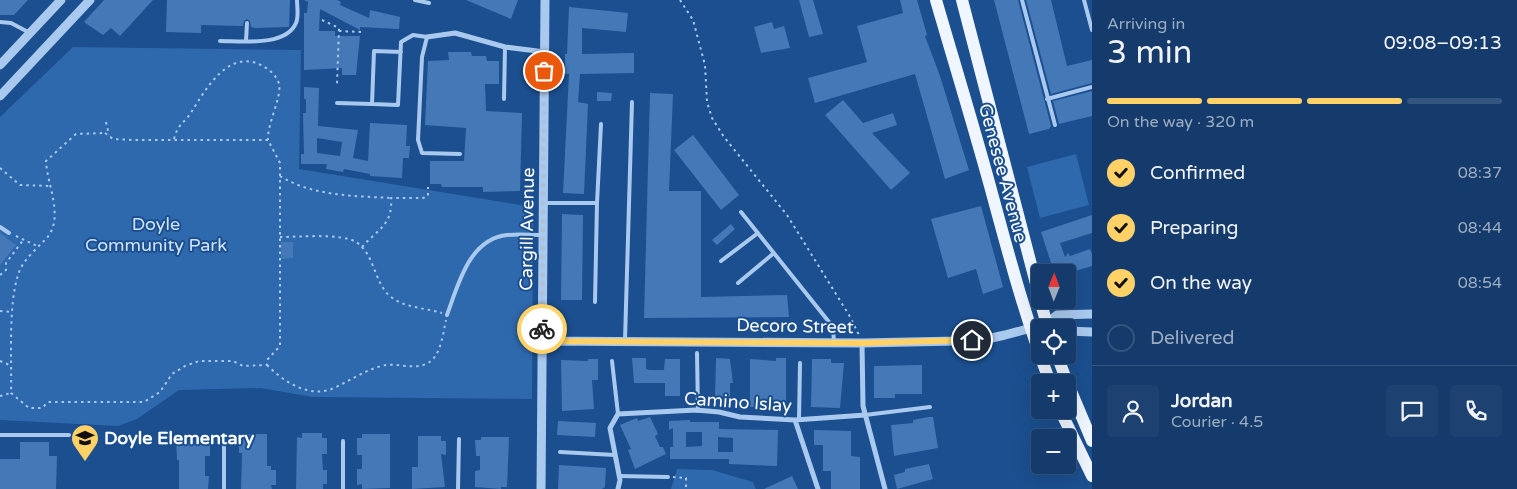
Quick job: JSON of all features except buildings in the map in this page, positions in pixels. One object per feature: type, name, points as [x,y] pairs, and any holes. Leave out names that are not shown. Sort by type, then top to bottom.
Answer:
[{"type":"main road","name":"Genesee Avenue","points":[[936,0],[1030,328],[1047,374]]},
{"type":"main road","name":"Genesee Avenue","points":[[962,0],[1031,264]]},
{"type":"main road","points":[[1076,404],[1092,441]]},
{"type":"main road","points":[[1064,419],[1092,476]]},
{"type":"street","points":[[0,66],[62,0]]},
{"type":"street","points":[[0,96],[90,0]]},
{"type":"street","name":"Cargill Avenue","points":[[541,489],[545,0]]},
{"type":"street","points":[[427,37],[455,33],[505,47],[544,52]]},
{"type":"street","name":"Decoro Street","points":[[1055,319],[1058,314],[1092,314]]},
{"type":"street","name":"Decoro Street","points":[[542,341],[625,340],[862,343],[987,339],[1030,328]]},
{"type":"street","points":[[1076,332],[1092,332]]},
{"type":"street","points":[[862,343],[865,415],[885,489]]},
{"type":"street","name":"Camino Islay","points":[[618,414],[698,411],[720,412],[740,417],[797,420],[865,415]]},
{"type":"street","points":[[618,414],[610,428],[619,476],[618,489]]},
{"type":"street","points":[[797,420],[818,489]]},
{"type":"lane","points":[[220,41],[271,40],[289,32],[296,24],[297,0]]},
{"type":"lane","points":[[416,0],[429,3]]},
{"type":"lane","points":[[1022,0],[1055,125]]},
{"type":"lane","points":[[1084,0],[1092,30]]},
{"type":"lane","points":[[0,22],[11,23],[31,34]]},
{"type":"lane","points":[[246,40],[247,23]]},
{"type":"lane","points":[[337,103],[398,105],[401,42],[413,35],[427,37],[422,57],[418,140],[422,152],[460,154]]},
{"type":"lane","points":[[504,99],[505,47]]},
{"type":"lane","points":[[372,104],[374,51],[400,52]]},
{"type":"lane","points":[[1047,99],[1092,87]]},
{"type":"lane","points":[[625,340],[632,102]]},
{"type":"lane","points":[[596,302],[597,203],[601,124]]},
{"type":"lane","points":[[543,203],[597,203]]},
{"type":"lane","points":[[741,212],[833,327],[834,343]]},
{"type":"lane","points":[[0,227],[9,233]]},
{"type":"lane","points":[[721,261],[758,233]]},
{"type":"lane","points":[[446,315],[460,279],[474,253],[490,241],[506,235],[543,235]]},
{"type":"lane","points":[[738,283],[774,254]]},
{"type":"lane","points":[[697,353],[698,411]]},
{"type":"lane","points":[[612,361],[618,414]]},
{"type":"lane","points":[[797,420],[800,363]]},
{"type":"lane","points":[[865,415],[930,407]]},
{"type":"lane","points":[[0,435],[69,435]]},
{"type":"lane","points":[[224,436],[224,489]]},
{"type":"lane","points":[[458,489],[459,438]]},
{"type":"lane","points":[[343,441],[343,489]]},
{"type":"lane","points":[[560,452],[615,455]]},
{"type":"lane","points":[[619,476],[668,477]]},
{"type":"path","points":[[680,0],[693,20],[705,65],[707,102],[712,118],[724,137],[787,215],[857,328],[862,343]]},
{"type":"path","points":[[322,20],[339,28],[337,84]]},
{"type":"path","points":[[339,31],[362,32]]},
{"type":"path","points":[[174,139],[179,124],[190,114],[208,84],[226,68],[244,63],[258,64],[267,68],[279,84],[279,93],[268,129],[268,140],[280,163],[280,346],[268,359],[267,365]]},
{"type":"path","points":[[106,122],[108,135]]},
{"type":"path","points":[[11,393],[13,312],[18,273],[38,246],[47,238],[54,221],[46,162],[76,134],[105,133],[114,139],[268,140]]},
{"type":"path","points":[[0,168],[20,185],[50,186]]},
{"type":"path","points":[[280,176],[298,186],[325,192],[391,198],[423,198],[428,196],[428,187]]},
{"type":"path","points":[[362,247],[386,224],[391,214],[391,198]]},
{"type":"path","points":[[9,233],[38,246]]},
{"type":"path","points":[[11,393],[29,408],[42,408],[48,402],[144,402],[160,392],[172,374],[185,366],[199,361],[233,361],[243,366],[267,365],[288,384],[301,388],[324,390],[335,388],[346,381],[383,365],[426,364],[433,358],[439,348],[446,315],[413,307],[391,298],[380,282],[362,247],[355,241],[343,238],[280,237]]},
{"type":"path","points":[[0,276],[6,270],[6,263],[20,247],[24,239]]},
{"type":"path","points":[[0,311],[13,312]]},
{"type":"path","points":[[0,361],[12,366]]},
{"type":"path","points":[[0,396],[11,393]]},
{"type":"path","points":[[668,477],[686,478],[686,489]]},
{"type":"green space","name":"Doyle Community Park","points":[[73,47],[301,50],[299,169],[533,207],[532,399],[312,397],[261,388],[179,390],[137,419],[118,426],[0,420],[0,117]]},
{"type":"green space","points":[[1076,154],[1089,205],[1040,218],[1027,167]]},
{"type":"green space","points":[[677,469],[712,470],[753,482],[756,489],[671,489]]},
{"type":"way so far","points":[[542,329],[544,71]]},
{"type":"place","name":"Doyle Elementary","points":[[85,462]]},
{"type":"route","points":[[542,329],[542,341],[644,340],[862,343],[972,340]]}]
